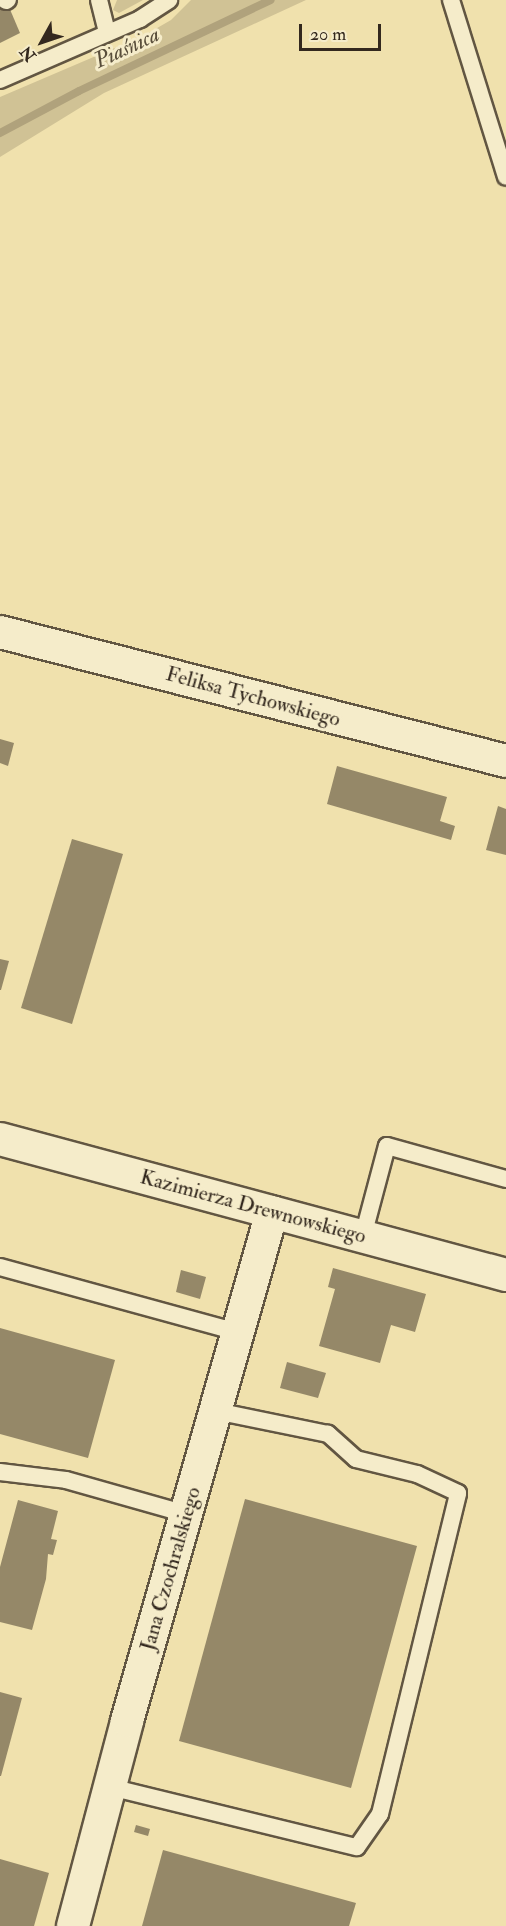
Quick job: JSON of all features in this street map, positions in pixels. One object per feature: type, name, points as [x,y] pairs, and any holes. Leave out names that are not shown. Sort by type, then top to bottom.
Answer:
[{"type":"street","name":"Feliksa Tychowskiego","points":[[0,632],[506,761]]},
{"type":"street","name":"Kazimierza Drewnowskiego","points":[[0,1139],[506,1275]]},
{"type":"street","name":"Jana Czochralskiego","points":[[73,1926],[272,1212]]},
{"type":"lane","points":[[99,0],[107,33]]},
{"type":"lane","points":[[0,80],[140,19],[169,0]]},
{"type":"lane","points":[[451,0],[506,177]]},
{"type":"lane","points":[[363,1236],[387,1146],[506,1179]]},
{"type":"lane","points":[[0,1267],[238,1332]]},
{"type":"lane","points":[[110,1787],[357,1847],[380,1814],[458,1493],[417,1473],[356,1458],[328,1434],[216,1410]]},
{"type":"lane","points":[[0,1472],[66,1480],[186,1514]]},
{"type":"shaded area","points":[[117,0],[143,0],[119,13],[113,10]]},
{"type":"shaded area","points":[[191,0],[306,0],[104,93],[0,157],[0,97],[145,35],[171,20]]},
{"type":"building","points":[[0,0],[6,0],[20,33],[0,43]]},
{"type":"building","points":[[0,739],[14,743],[8,766],[0,763]]},
{"type":"building","points":[[337,766],[447,797],[440,821],[455,826],[451,840],[327,804]]},
{"type":"building","points":[[498,806],[506,809],[506,855],[486,850]]},
{"type":"building","points":[[72,839],[123,854],[72,1024],[21,1008]]},
{"type":"building","points":[[0,959],[9,961],[1,990],[0,990]]},
{"type":"building","points":[[333,1268],[426,1294],[415,1332],[391,1325],[380,1363],[319,1346],[335,1289],[328,1287]]},
{"type":"building","points":[[181,1270],[206,1277],[200,1299],[176,1292]]},
{"type":"building","points":[[0,1328],[115,1360],[88,1458],[0,1434]]},
{"type":"building","points":[[287,1362],[326,1373],[318,1398],[280,1388]]},
{"type":"building","points":[[245,1499],[417,1546],[351,1788],[179,1741]]},
{"type":"building","points":[[18,1500],[58,1511],[51,1539],[57,1540],[53,1555],[48,1554],[46,1579],[32,1630],[0,1622],[0,1567]]},
{"type":"building","points":[[0,1692],[22,1698],[1,1776],[0,1776]]},
{"type":"building","points":[[136,1825],[150,1829],[148,1836],[134,1832]]},
{"type":"building","points":[[163,1850],[356,1903],[349,1926],[142,1926]]},
{"type":"building","points":[[0,1859],[49,1873],[34,1926],[0,1926]]},
{"type":"waterway","name":"Piaśnica","points":[[0,133],[79,91],[271,0]]}]
